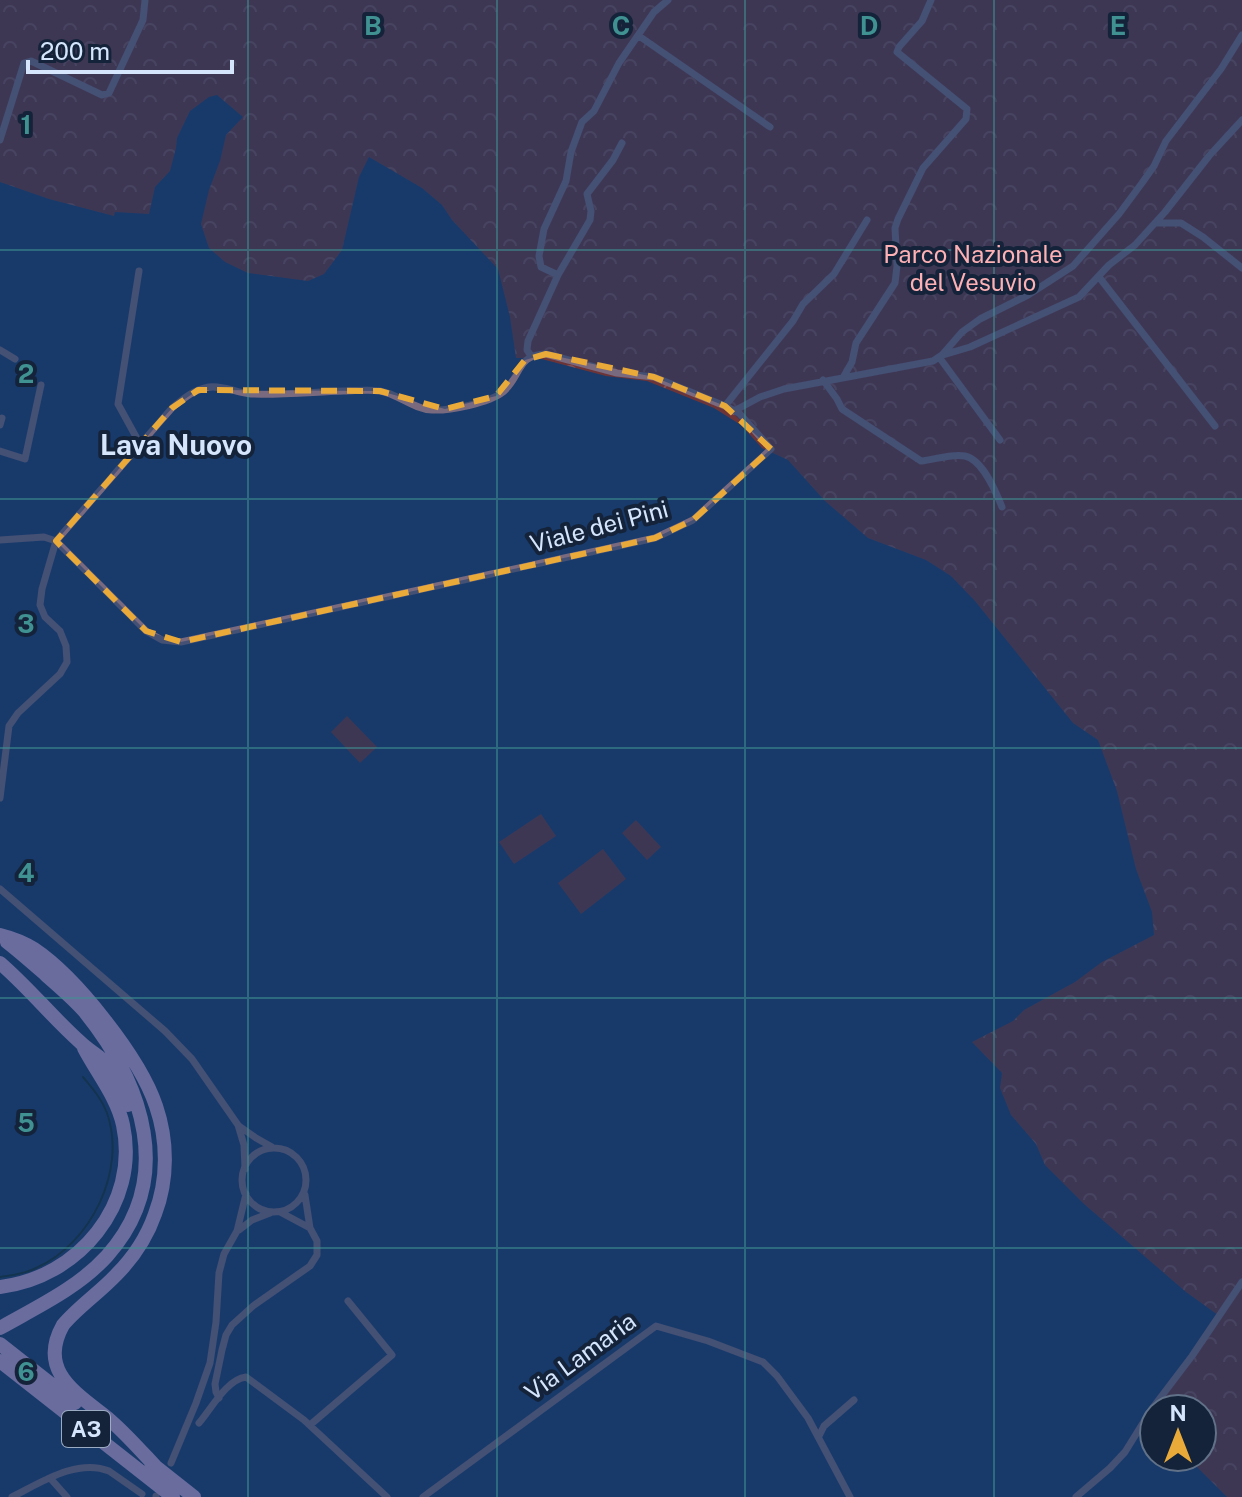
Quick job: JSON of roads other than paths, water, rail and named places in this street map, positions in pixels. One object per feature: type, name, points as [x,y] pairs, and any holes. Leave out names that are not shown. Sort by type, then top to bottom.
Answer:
[{"type":"highway","points":[[0,937],[71,997],[104,1039],[133,1092],[143,1124],[146,1154],[145,1180],[137,1206],[124,1233],[107,1256],[84,1277],[53,1298],[0,1328]]},
{"type":"highway","points":[[0,937],[21,942],[39,953],[86,997],[135,1064],[156,1105],[163,1129],[165,1160],[156,1214],[129,1260],[63,1325],[54,1354],[60,1375],[67,1385],[112,1422],[156,1467]]},
{"type":"highway","points":[[0,963],[82,1044],[108,1064],[129,1108],[137,1140],[137,1170],[131,1197],[115,1230],[93,1257],[63,1281],[0,1317]]},
{"type":"highway","points":[[0,1287],[38,1278],[72,1258],[93,1239],[115,1202],[125,1157],[123,1126],[118,1109],[82,1044]]},
{"type":"highway","name":"A3","points":[[0,1344],[194,1497]]},
{"type":"highway","name":"A3","points":[[0,1361],[173,1497]]},
{"type":"street","points":[[0,140],[24,63],[31,61],[102,95],[109,93],[143,20],[145,0]]},
{"type":"street","points":[[558,275],[540,264],[539,256],[544,229],[566,181],[571,152],[582,122],[594,111],[619,63],[654,12],[668,0]]},
{"type":"street","points":[[844,376],[852,362],[856,343],[880,303],[893,288],[898,219],[923,168],[966,119],[967,109],[897,52],[922,21],[931,0]]},
{"type":"street","points":[[734,411],[784,389],[933,361],[980,319],[1028,295],[1073,266],[1135,193],[1154,166],[1166,141],[1221,69],[1242,35]]},
{"type":"street","points":[[639,36],[770,127]]},
{"type":"street","points":[[940,356],[970,347],[1079,297],[1109,265],[1135,245],[1242,120]]},
{"type":"street","points":[[0,798],[9,726],[18,713],[60,674],[67,662],[66,646],[60,631],[45,617],[40,605],[56,541],[172,408],[187,395],[216,387],[249,394],[380,391],[430,410],[484,400],[503,392],[531,356],[527,350],[528,341],[558,275],[592,216],[587,194],[622,143]]},
{"type":"street","points":[[725,406],[803,304],[834,274],[867,220]]},
{"type":"street","points":[[1155,223],[1181,223],[1242,268]]},
{"type":"street","points":[[139,271],[118,404],[140,444]]},
{"type":"street","points":[[1099,277],[1215,426]]},
{"type":"street","points":[[0,350],[15,359]]},
{"type":"street","name":"Viale dei Pini","points":[[56,541],[146,631],[162,640],[181,642],[655,538],[693,520],[771,449],[739,413],[654,377],[617,373],[546,354],[531,356]]},
{"type":"street","points":[[940,356],[1000,440]]},
{"type":"street","points":[[823,380],[842,409],[921,461],[969,457],[994,487],[1002,507]]},
{"type":"street","points":[[0,451],[25,459],[41,385]]},
{"type":"street","points":[[0,540],[44,537],[56,541]]},
{"type":"street","points":[[0,889],[178,1043],[238,1125],[244,1145],[246,1194],[237,1231],[224,1254],[219,1273],[210,1363],[171,1463]]},
{"type":"street","points":[[219,1398],[215,1384],[226,1335],[232,1325],[248,1310],[303,1272],[314,1261],[318,1247],[306,1212],[306,1175],[299,1160],[286,1151],[266,1144],[238,1125]]},
{"type":"street","points":[[245,1169],[261,1151],[278,1149]]},
{"type":"street","points":[[237,1231],[252,1220],[295,1205],[304,1191]]},
{"type":"street","points":[[246,1194],[257,1207],[310,1228]]},
{"type":"street","points":[[1076,1497],[1125,1452],[1242,1282]]},
{"type":"street","points":[[310,1425],[392,1355],[348,1301]]},
{"type":"street","name":"Via Lamaria","points":[[423,1497],[656,1326],[763,1362],[777,1376],[819,1436],[850,1497]]},
{"type":"street","points":[[199,1423],[228,1386],[238,1378],[246,1377],[310,1425],[387,1497]]},
{"type":"street","points":[[819,1436],[824,1426],[854,1400]]},
{"type":"street","points":[[12,1497],[50,1478],[86,1467],[104,1469],[142,1494]]},
{"type":"street","points":[[50,1478],[67,1497]]},
{"type":"waterway","points":[[0,1277],[27,1272],[56,1257],[73,1242],[100,1203],[108,1181],[112,1135],[105,1108],[83,1077]]},
{"type":"district","name":"Lava Nuovo","points":[[176,444]]},
{"type":"park label","name":"Parco Nazionale del Vesuvio","points":[[973,268]]}]
